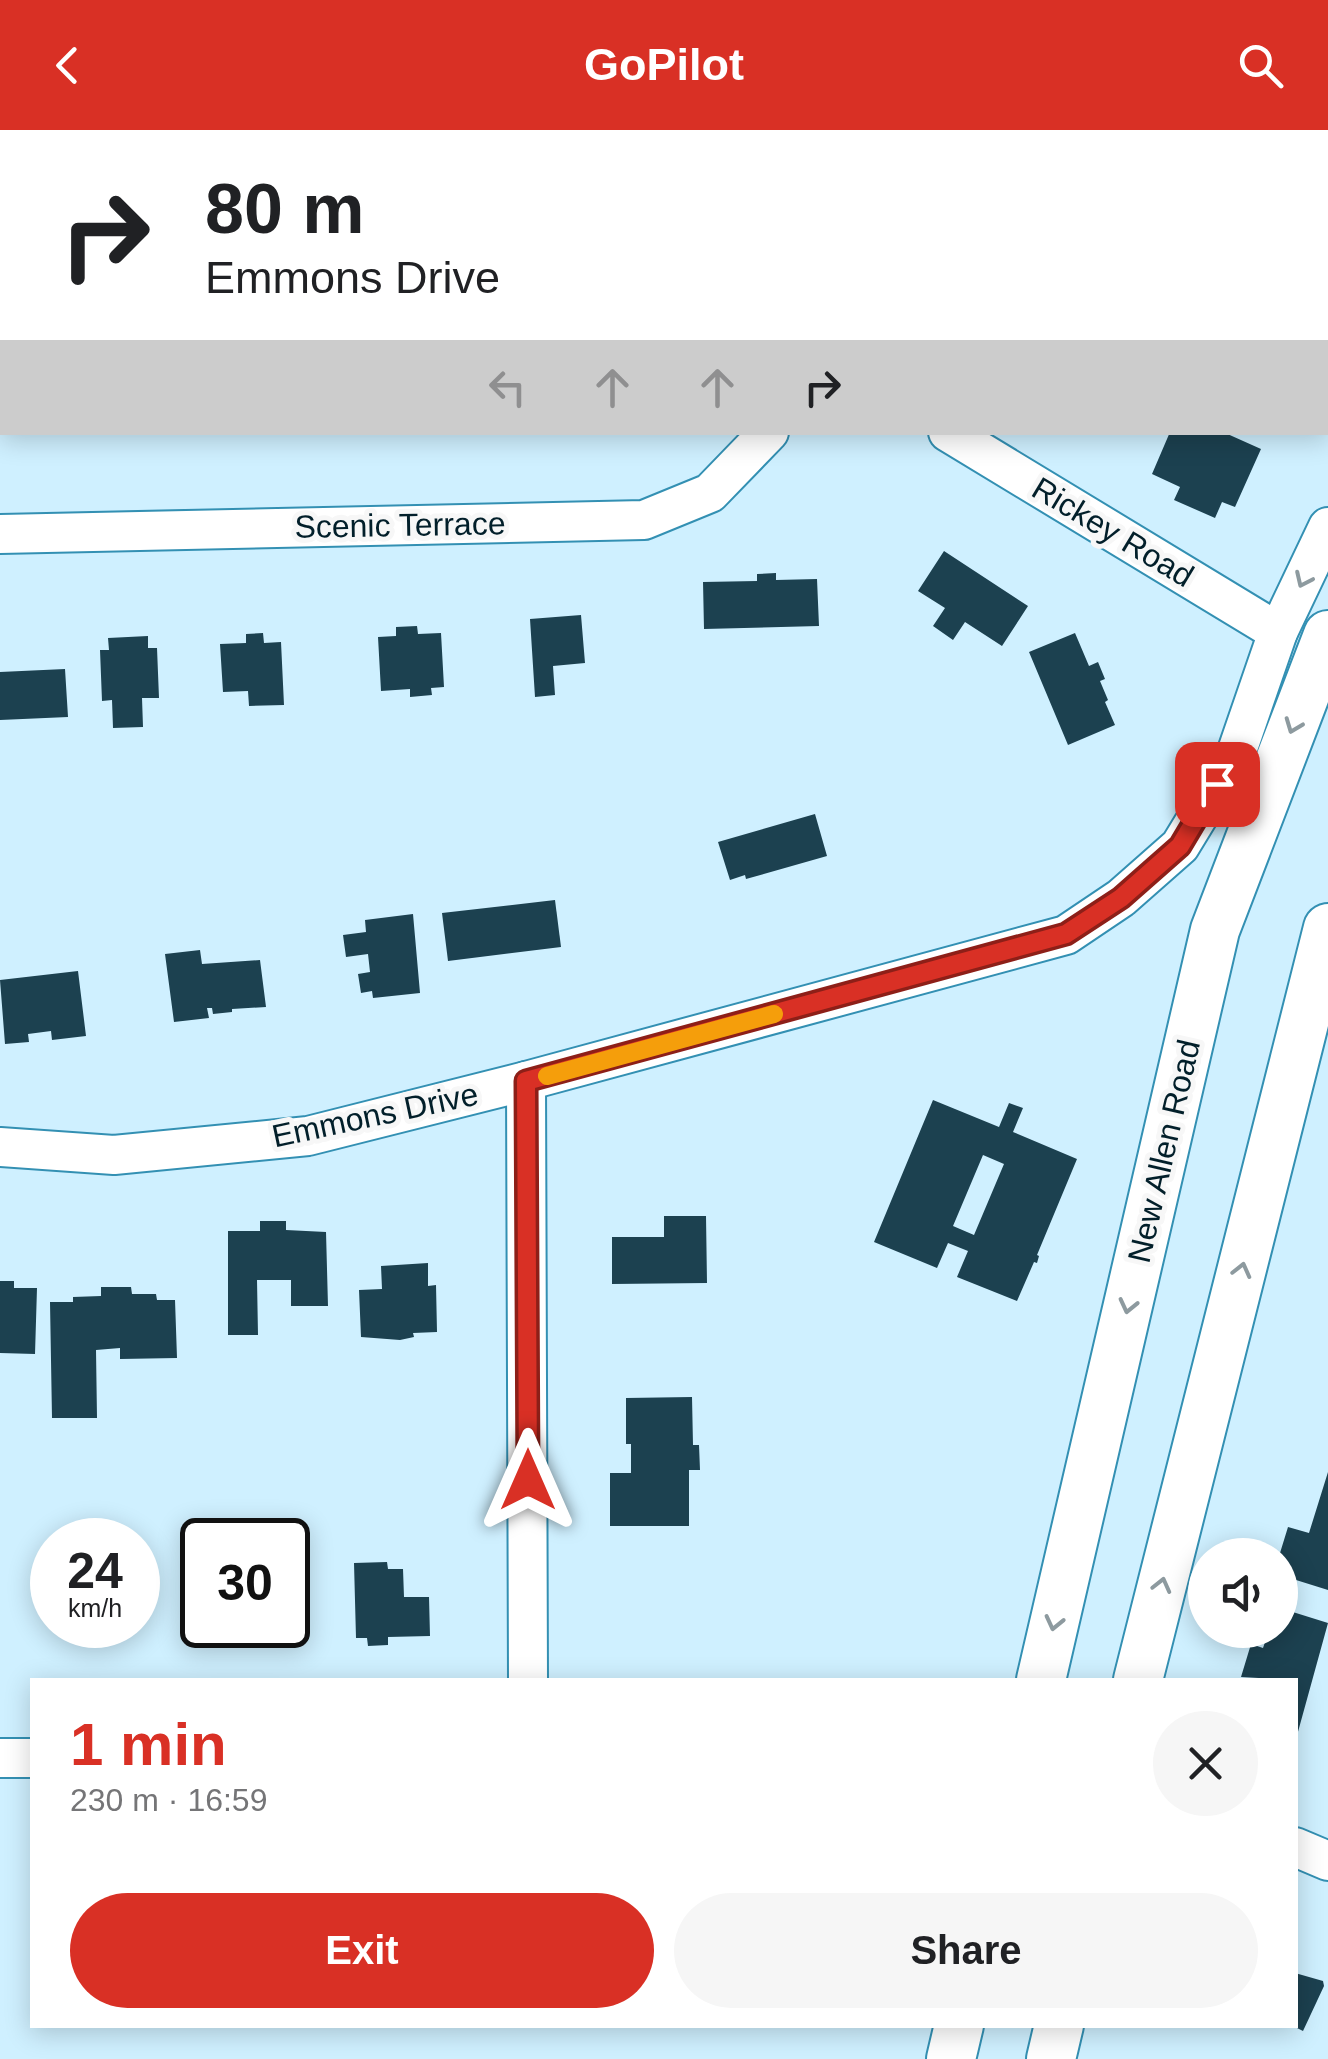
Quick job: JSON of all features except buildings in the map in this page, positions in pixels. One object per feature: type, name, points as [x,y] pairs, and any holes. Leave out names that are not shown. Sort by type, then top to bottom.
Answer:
[{"type":"main road","name":"New Allen Road","points":[[1041,1678],[1215,930],[1328,635]]},
{"type":"main road","points":[[1139,1678],[1328,928]]},
{"type":"main road","points":[[951,2059],[958,2028]]},
{"type":"main road","points":[[1051,2059],[1058,2028]]},
{"type":"street","name":"Scenic Terrace","points":[[0,534],[644,520],[710,493],[766,435]]},
{"type":"street","name":"Rickey Road","points":[[953,435],[1278,632]]},
{"type":"street","name":"Emmons Drive","points":[[0,1146],[114,1155],[308,1136],[1066,934],[1121,898],[1180,846],[1236,754],[1278,632],[1328,527]]},
{"type":"street","points":[[526,1081],[528,1678]]},
{"type":"street","points":[[0,1758],[30,1758]]},
{"type":"street","points":[[1298,1848],[1328,1861]]},
{"type":"slow traffic","points":[[547,1076],[774,1014]]},
{"type":"route","points":[[528,1480],[526,1081],[1066,934],[1121,898],[1180,846],[1217,784]]}]
